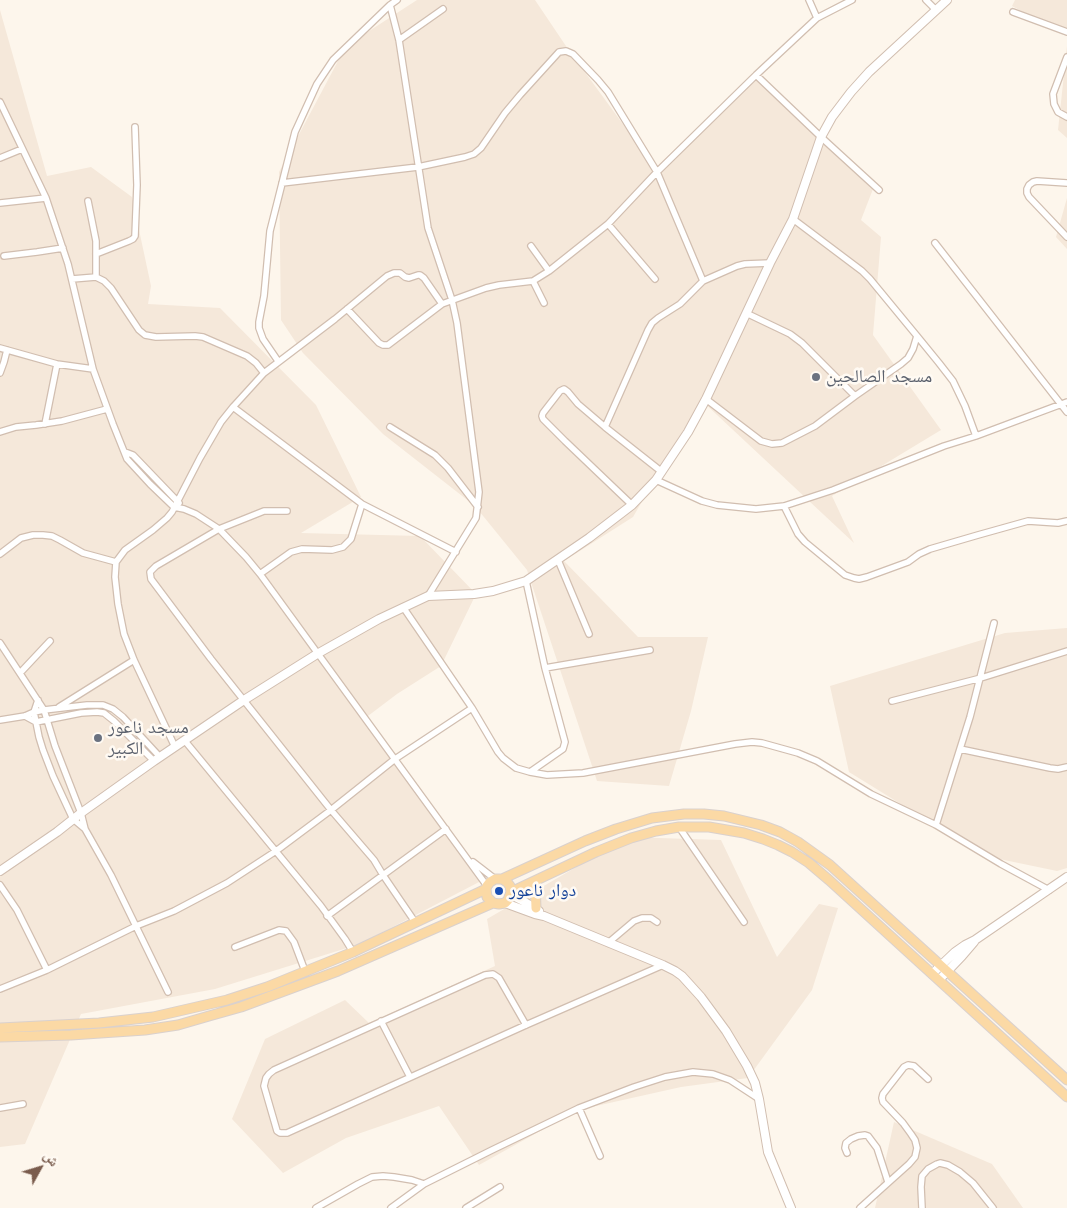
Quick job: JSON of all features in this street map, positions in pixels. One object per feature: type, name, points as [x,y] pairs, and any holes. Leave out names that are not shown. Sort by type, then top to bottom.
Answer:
[{"type":"main road","points":[[493,903],[487,897],[487,888],[490,882],[585,840],[634,823],[652,818],[704,814],[724,816],[761,825],[780,832],[798,842],[830,865],[1067,1080]]},
{"type":"main road","points":[[0,1037],[145,1030],[178,1025],[241,1007],[338,970],[493,903],[499,904],[535,881],[625,840],[679,826],[709,826],[744,833],[778,845],[809,863],[1067,1097]]},
{"type":"main road","points":[[498,879],[507,882],[510,886],[509,897]]},
{"type":"main road","points":[[535,881],[536,908]]},
{"type":"main road","points":[[0,1028],[99,1023],[153,1017],[227,1000],[267,987],[352,952],[487,888]]},
{"type":"street","points":[[278,362],[264,339],[259,322],[264,296],[270,231],[295,132],[317,84],[332,60],[397,0]]},
{"type":"street","points":[[810,0],[817,18]]},
{"type":"street","points":[[347,308],[379,343],[388,345],[442,304],[486,288],[533,281],[549,271],[608,224],[657,172],[817,18],[852,0]]},
{"type":"street","points":[[926,0],[936,10]]},
{"type":"street","points":[[0,871],[157,759],[244,700],[317,654],[403,607],[428,596],[474,594],[493,591],[526,581],[589,538],[632,504],[662,472],[688,432],[706,399],[770,263],[793,219],[821,137],[832,116],[851,92],[888,53],[947,0]]},
{"type":"street","points":[[390,5],[399,40],[428,228],[458,323],[479,492],[476,518],[428,596]]},
{"type":"street","points":[[399,40],[444,9]]},
{"type":"street","points":[[1013,12],[1067,32]]},
{"type":"street","points":[[282,183],[418,166],[474,154],[481,148],[504,113],[520,95],[559,52],[566,51],[573,54],[608,92],[657,172],[703,281]]},
{"type":"street","points":[[1067,57],[1054,94],[1054,104],[1058,112],[1067,117]]},
{"type":"street","points":[[756,75],[879,190]]},
{"type":"street","points":[[0,102],[46,198],[72,280],[93,369],[127,459],[174,507],[196,514],[219,530],[260,574],[487,888]]},
{"type":"street","points":[[96,254],[129,241],[135,236],[137,185],[135,127]]},
{"type":"street","points":[[0,158],[22,149]]},
{"type":"street","points":[[1067,183],[1033,182],[1029,185],[1027,193],[1028,197],[1067,237]]},
{"type":"street","points":[[0,203],[46,198]]},
{"type":"street","points":[[88,201],[94,228],[96,277]]},
{"type":"street","points":[[793,219],[862,271],[940,363],[953,381],[976,436]]},
{"type":"street","points":[[608,224],[655,279]]},
{"type":"street","points":[[935,243],[1067,412]]},
{"type":"street","points":[[531,246],[549,271]]},
{"type":"street","points":[[4,256],[63,248]]},
{"type":"street","points":[[605,427],[652,323],[680,304],[703,281],[737,266],[770,263]]},
{"type":"street","points":[[175,747],[134,660],[124,634],[114,577],[116,562],[125,550],[162,524],[172,512],[212,437],[233,407],[264,373],[335,319],[387,276],[394,273],[400,273],[408,278],[420,275],[442,304]]},
{"type":"street","points":[[72,280],[96,277],[104,281],[111,288],[139,330],[145,335],[156,337],[203,336],[247,356],[264,373]]},
{"type":"street","points":[[533,281],[544,303]]},
{"type":"street","points":[[746,314],[790,334],[802,343],[855,396]]},
{"type":"street","points":[[706,399],[761,441],[772,444],[782,443],[815,426],[902,364],[913,350],[917,336]]},
{"type":"street","points":[[0,348],[57,364],[93,369]]},
{"type":"street","points":[[0,373],[7,350]]},
{"type":"street","points":[[45,424],[57,364]]},
{"type":"street","points":[[632,504],[543,419],[543,413],[560,391],[564,389],[605,427],[662,472]]},
{"type":"street","points":[[656,480],[702,501],[717,505],[756,509],[784,506],[833,490],[944,446],[1067,402]]},
{"type":"street","points":[[233,407],[362,504],[456,552]]},
{"type":"street","points":[[0,432],[16,427],[62,421],[107,409]]},
{"type":"street","points":[[390,428],[436,455],[478,507]]},
{"type":"street","points":[[125,452],[133,455],[184,509]]},
{"type":"street","points":[[260,574],[291,552],[302,549],[332,550],[346,544],[351,539],[362,504]]},
{"type":"street","points":[[784,506],[798,534],[805,542],[845,575],[854,578],[867,577],[890,569],[908,562],[918,554],[935,547],[1022,522],[1058,523],[1067,521]]},
{"type":"street","points":[[287,511],[264,511],[219,530],[156,566],[150,575],[151,579],[331,810],[374,860],[382,875],[415,922]]},
{"type":"street","points":[[0,554],[21,538],[43,535],[52,536],[83,553],[116,562]]},
{"type":"street","points":[[558,560],[589,634]]},
{"type":"street","points":[[526,581],[545,668],[565,742],[563,749],[530,772]]},
{"type":"street","points":[[403,607],[472,708],[498,752],[516,768],[547,775],[583,773],[744,742],[762,743],[798,753],[817,761],[880,798],[936,825],[1049,890]]},
{"type":"street","points":[[936,825],[981,678],[994,623]]},
{"type":"street","points":[[20,673],[50,641]]},
{"type":"street","points":[[0,643],[44,710],[54,746],[85,829],[168,992]]},
{"type":"street","points":[[545,668],[650,650]]},
{"type":"street","points":[[892,701],[981,678],[1067,651]]},
{"type":"street","points":[[56,709],[134,660]]},
{"type":"street","points":[[38,700],[34,712],[43,750],[73,819],[85,829]]},
{"type":"street","points":[[0,720],[25,716],[44,710],[103,705],[113,709],[128,722],[157,759]]},
{"type":"street","points":[[0,989],[47,970],[136,926],[206,895],[243,873],[331,810],[395,759],[472,708]]},
{"type":"street","points":[[25,716],[36,722],[92,712],[104,713],[157,759]]},
{"type":"street","points":[[185,741],[322,906],[352,952]]},
{"type":"street","points":[[960,749],[1050,768],[1067,767]]},
{"type":"street","points":[[679,826],[744,922]]},
{"type":"street","points":[[327,916],[446,829]]},
{"type":"street","points":[[467,858],[498,879]]},
{"type":"street","points":[[932,974],[962,956],[975,940],[1067,877]]},
{"type":"street","points":[[0,885],[16,910],[47,970]]},
{"type":"street","points":[[509,897],[536,908],[544,916]]},
{"type":"street","points":[[509,897],[535,914],[544,916],[675,971],[701,997],[726,1031],[755,1083],[768,1152],[790,1208]]},
{"type":"street","points":[[608,943],[634,921],[650,918],[657,922]]},
{"type":"street","points":[[235,947],[279,930],[286,931],[294,942],[305,971]]},
{"type":"street","points":[[526,1025],[499,978],[493,974],[485,975],[274,1070],[266,1078],[264,1086],[277,1131],[287,1133],[663,965]]},
{"type":"street","points":[[940,980],[944,968]]},
{"type":"street","points":[[381,1021],[410,1077]]},
{"type":"street","points":[[860,1208],[909,1164],[915,1157],[917,1148],[915,1140],[903,1123],[883,1102],[882,1098],[908,1064],[914,1066],[928,1079]]},
{"type":"street","points":[[391,1208],[424,1184],[579,1108],[665,1077],[693,1072],[713,1074],[730,1080],[759,1099]]},
{"type":"street","points":[[0,1108],[23,1104]]},
{"type":"street","points":[[579,1108],[600,1156]]},
{"type":"street","points":[[847,1153],[846,1143],[858,1136],[868,1136],[877,1148],[888,1182]]},
{"type":"street","points":[[922,1208],[920,1187],[922,1176],[928,1168],[940,1163],[960,1172],[973,1184],[992,1208]]},
{"type":"street","points":[[316,1208],[372,1178],[394,1177],[424,1184]]},
{"type":"street","points":[[466,1208],[500,1187]]},
{"type":"shaded area","points":[[417,0],[535,0],[568,49],[655,168],[758,71],[873,189],[861,220],[881,237],[873,335],[941,430],[832,496],[854,543],[701,400],[633,517],[564,561],[638,637],[708,637],[691,711],[669,786],[597,781],[527,570],[475,506],[383,434],[303,353],[281,320],[279,172],[346,46]]},
{"type":"shaded area","points":[[1015,0],[1067,0],[1067,36],[1012,6]]},
{"type":"shaded area","points":[[0,10],[47,176],[91,167],[132,197],[151,286],[148,304],[220,308],[316,405],[361,497],[301,533],[420,536],[476,594],[441,666],[397,694],[364,719],[481,881],[360,944],[215,989],[81,1014],[25,1144],[0,1147]]},
{"type":"shaded area","points":[[1067,46],[1067,138],[1058,130]]},
{"type":"shaded area","points":[[1067,198],[1067,249],[1056,237]]},
{"type":"shaded area","points":[[1067,628],[1067,868],[1057,871],[985,856],[849,772],[830,686],[1005,633]]},
{"type":"shaded area","points":[[628,837],[721,840],[777,957],[819,904],[838,908],[812,990],[748,1078],[681,1087],[578,1110],[479,1165],[439,1106],[346,1138],[283,1173],[232,1119],[265,1039],[345,1000],[369,1023],[495,966],[487,919]]},
{"type":"shaded area","points":[[894,1122],[992,1164],[1023,1208],[875,1208]]},
{"type":"place","name":"مسجد الصالحين","points":[[816,377]]},
{"type":"place","name":"مسجد ناعور الكبير","points":[[98,738]]},
{"type":"place","name":"دوار ناعور","points":[[499,891]]}]
